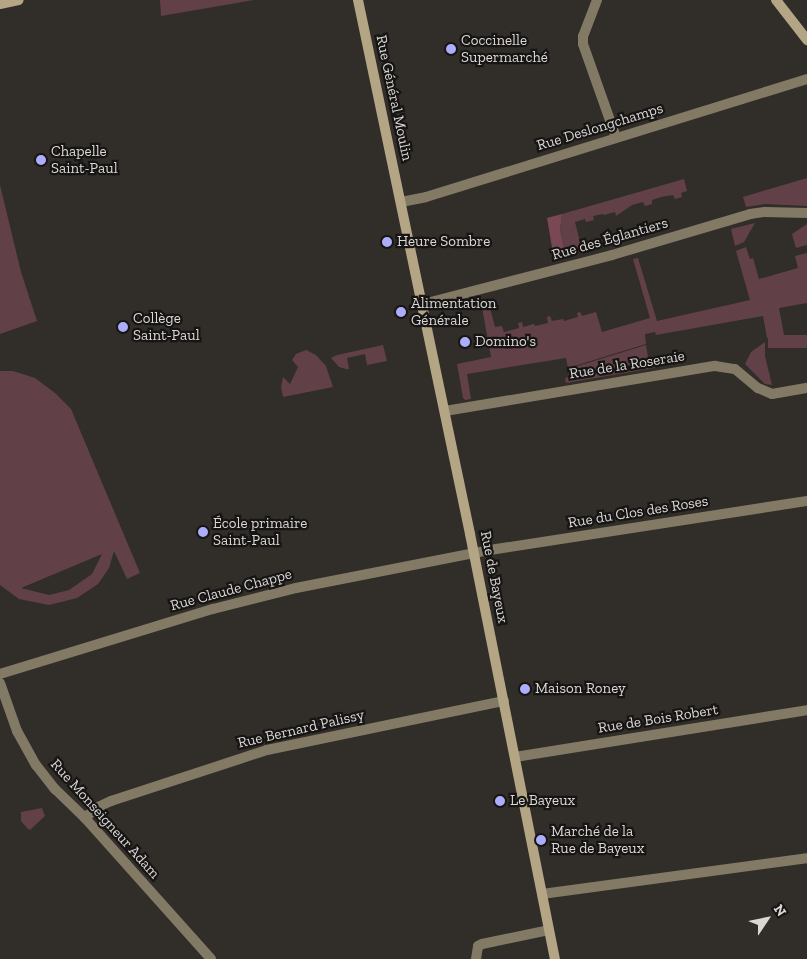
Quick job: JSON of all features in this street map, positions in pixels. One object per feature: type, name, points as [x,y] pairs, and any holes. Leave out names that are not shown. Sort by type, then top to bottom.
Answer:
[{"type":"main road","points":[[0,4],[19,0]]},
{"type":"main road","name":"Rue Général Moulin","points":[[358,0],[401,202]]},
{"type":"main road","points":[[776,0],[807,40]]},
{"type":"main road","name":"Rue de Bayeux","points":[[401,202],[474,552],[555,959]]},
{"type":"street","points":[[597,0],[583,36],[583,44],[616,137]]},
{"type":"street","name":"Rue Deslongchamps","points":[[401,202],[807,79]]},
{"type":"street","name":"Rue des Églantiers","points":[[423,304],[604,257],[750,214],[764,212],[807,213]]},
{"type":"street","name":"Rue de la Roseraie","points":[[445,411],[715,366],[735,369],[758,388],[772,394],[807,388]]},
{"type":"street","name":"Rue du Clos des Roses","points":[[474,552],[807,501]]},
{"type":"street","name":"Rue Claude Chappe","points":[[0,674],[255,597],[474,552]]},
{"type":"street","name":"Rue Monseigneur Adam","points":[[0,683],[17,731],[33,759],[55,789],[85,818],[211,959]]},
{"type":"street","name":"Rue Bernard Palissy","points":[[85,818],[96,808],[111,801],[267,750],[504,701]]},
{"type":"street","name":"Rue de Bois Robert","points":[[515,757],[807,710]]},
{"type":"street","points":[[542,894],[807,858]]},
{"type":"street","points":[[476,959],[478,946],[482,944],[549,930]]},
{"type":"shaded area","points":[[160,0],[254,0],[161,16]]},
{"type":"shaded area","points":[[807,178],[807,206],[766,204],[746,207],[743,197]]},
{"type":"shaded area","points":[[684,179],[687,191],[681,193],[682,197],[675,199],[673,195],[661,197],[652,200],[652,204],[645,206],[643,202],[632,205],[616,216],[615,212],[593,216],[594,220],[586,222],[585,219],[575,222],[581,246],[592,243],[594,248],[566,256],[560,230],[562,214]]},
{"type":"shaded area","points":[[0,185],[21,272],[37,321],[0,334]]},
{"type":"shaded area","points":[[562,214],[560,230],[566,256],[554,259],[547,218]]},
{"type":"shaded area","points":[[755,223],[744,242],[735,246],[731,229]]},
{"type":"shaded area","points":[[807,224],[807,245],[796,248],[792,234]]},
{"type":"shaded area","points":[[746,247],[750,259],[753,258],[759,279],[798,268],[795,256],[807,253],[807,303],[779,308],[784,335],[767,338],[763,316],[656,335],[655,332],[645,334],[646,344],[568,368],[566,358],[467,374],[471,399],[465,400],[463,398],[457,364],[491,357],[481,302],[488,300],[495,327],[502,326],[504,332],[519,328],[518,323],[522,322],[523,327],[534,324],[535,326],[548,323],[547,317],[550,316],[552,321],[563,319],[564,321],[578,317],[577,313],[580,312],[582,316],[596,312],[602,332],[650,318],[633,259],[638,258],[657,321],[750,300],[736,251]]},
{"type":"shaded area","points":[[768,335],[807,335],[807,348],[768,348]]},
{"type":"shaded area","points":[[765,342],[765,356],[772,385],[765,384],[745,364],[751,352]]},
{"type":"shaded area","points":[[383,345],[387,361],[367,365],[365,354],[347,358],[349,369],[346,369],[339,367],[331,358],[337,355]]},
{"type":"shaded area","points":[[646,345],[649,363],[653,362],[654,368],[566,383],[565,378],[569,377],[568,369]]},
{"type":"shaded area","points":[[306,350],[316,355],[326,366],[333,387],[283,397],[281,387],[283,377],[290,384],[298,367],[292,360],[296,354]]},
{"type":"shaded area","points":[[0,371],[13,371],[35,378],[55,393],[71,409],[140,573],[127,579],[114,551],[109,568],[98,584],[77,598],[49,605],[19,599],[0,585]],"holes":[[[102,554],[92,574],[69,590],[49,595],[21,588]]]},
{"type":"shaded area","points":[[42,808],[45,816],[30,830],[28,829],[21,821],[21,812]]},
{"type":"place","name":"Coccinelle Supermarché","points":[[451,49]]},
{"type":"place","name":"Chapelle Saint-Paul","points":[[41,160]]},
{"type":"place","name":"Heure Sombre","points":[[387,242]]},
{"type":"place","name":"Alimentation Générale","points":[[401,312]]},
{"type":"place","name":"Collège Saint-Paul","points":[[123,327]]},
{"type":"place","name":"Domino's","points":[[465,342]]},
{"type":"place","name":"École primaire Saint-Paul","points":[[203,532]]},
{"type":"place","name":"Maison Roney","points":[[525,689]]},
{"type":"place","name":"Le Bayeux","points":[[500,801]]},
{"type":"place","name":"Marché de la Rue de Bayeux","points":[[541,840]]}]
